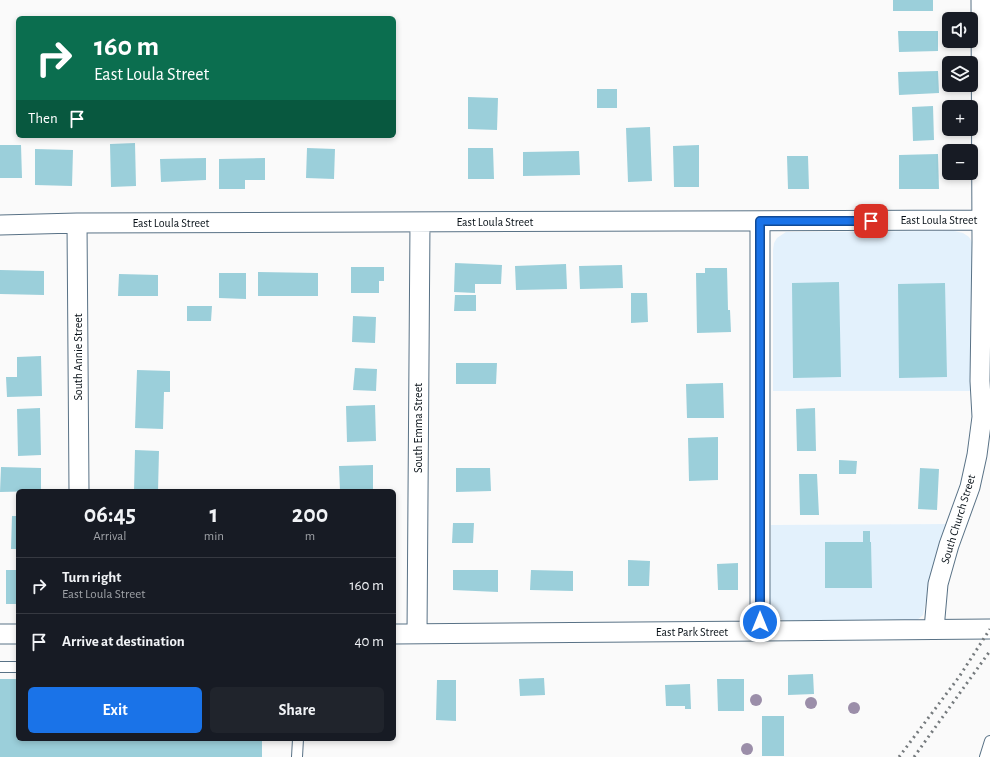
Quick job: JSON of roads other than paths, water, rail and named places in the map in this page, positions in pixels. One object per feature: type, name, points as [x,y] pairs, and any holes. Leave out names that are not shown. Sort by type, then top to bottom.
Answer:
[{"type":"street","name":"South Church Street","points":[[934,629],[938,584],[949,545],[970,487],[977,455],[982,417],[980,381],[986,220],[986,144],[981,0]]},
{"type":"street","name":"East Loula Street","points":[[0,225],[77,223],[986,220]]},
{"type":"street","points":[[760,221],[760,631]]},
{"type":"street","name":"South Emma Street","points":[[416,634],[420,222]]},
{"type":"street","name":"South Annie Street","points":[[77,223],[80,489]]},
{"type":"street","name":"East Park Street","points":[[396,634],[990,629]]},
{"type":"street","points":[[0,634],[16,634]]},
{"type":"lane","points":[[0,666],[16,666]]},
{"type":"lane","points":[[297,757],[298,741]]},
{"type":"lane","points":[[985,757],[990,741]]},
{"type":"railway","points":[[899,757],[959,677],[990,629]]},
{"type":"railway","points":[[914,757],[990,651]]}]
